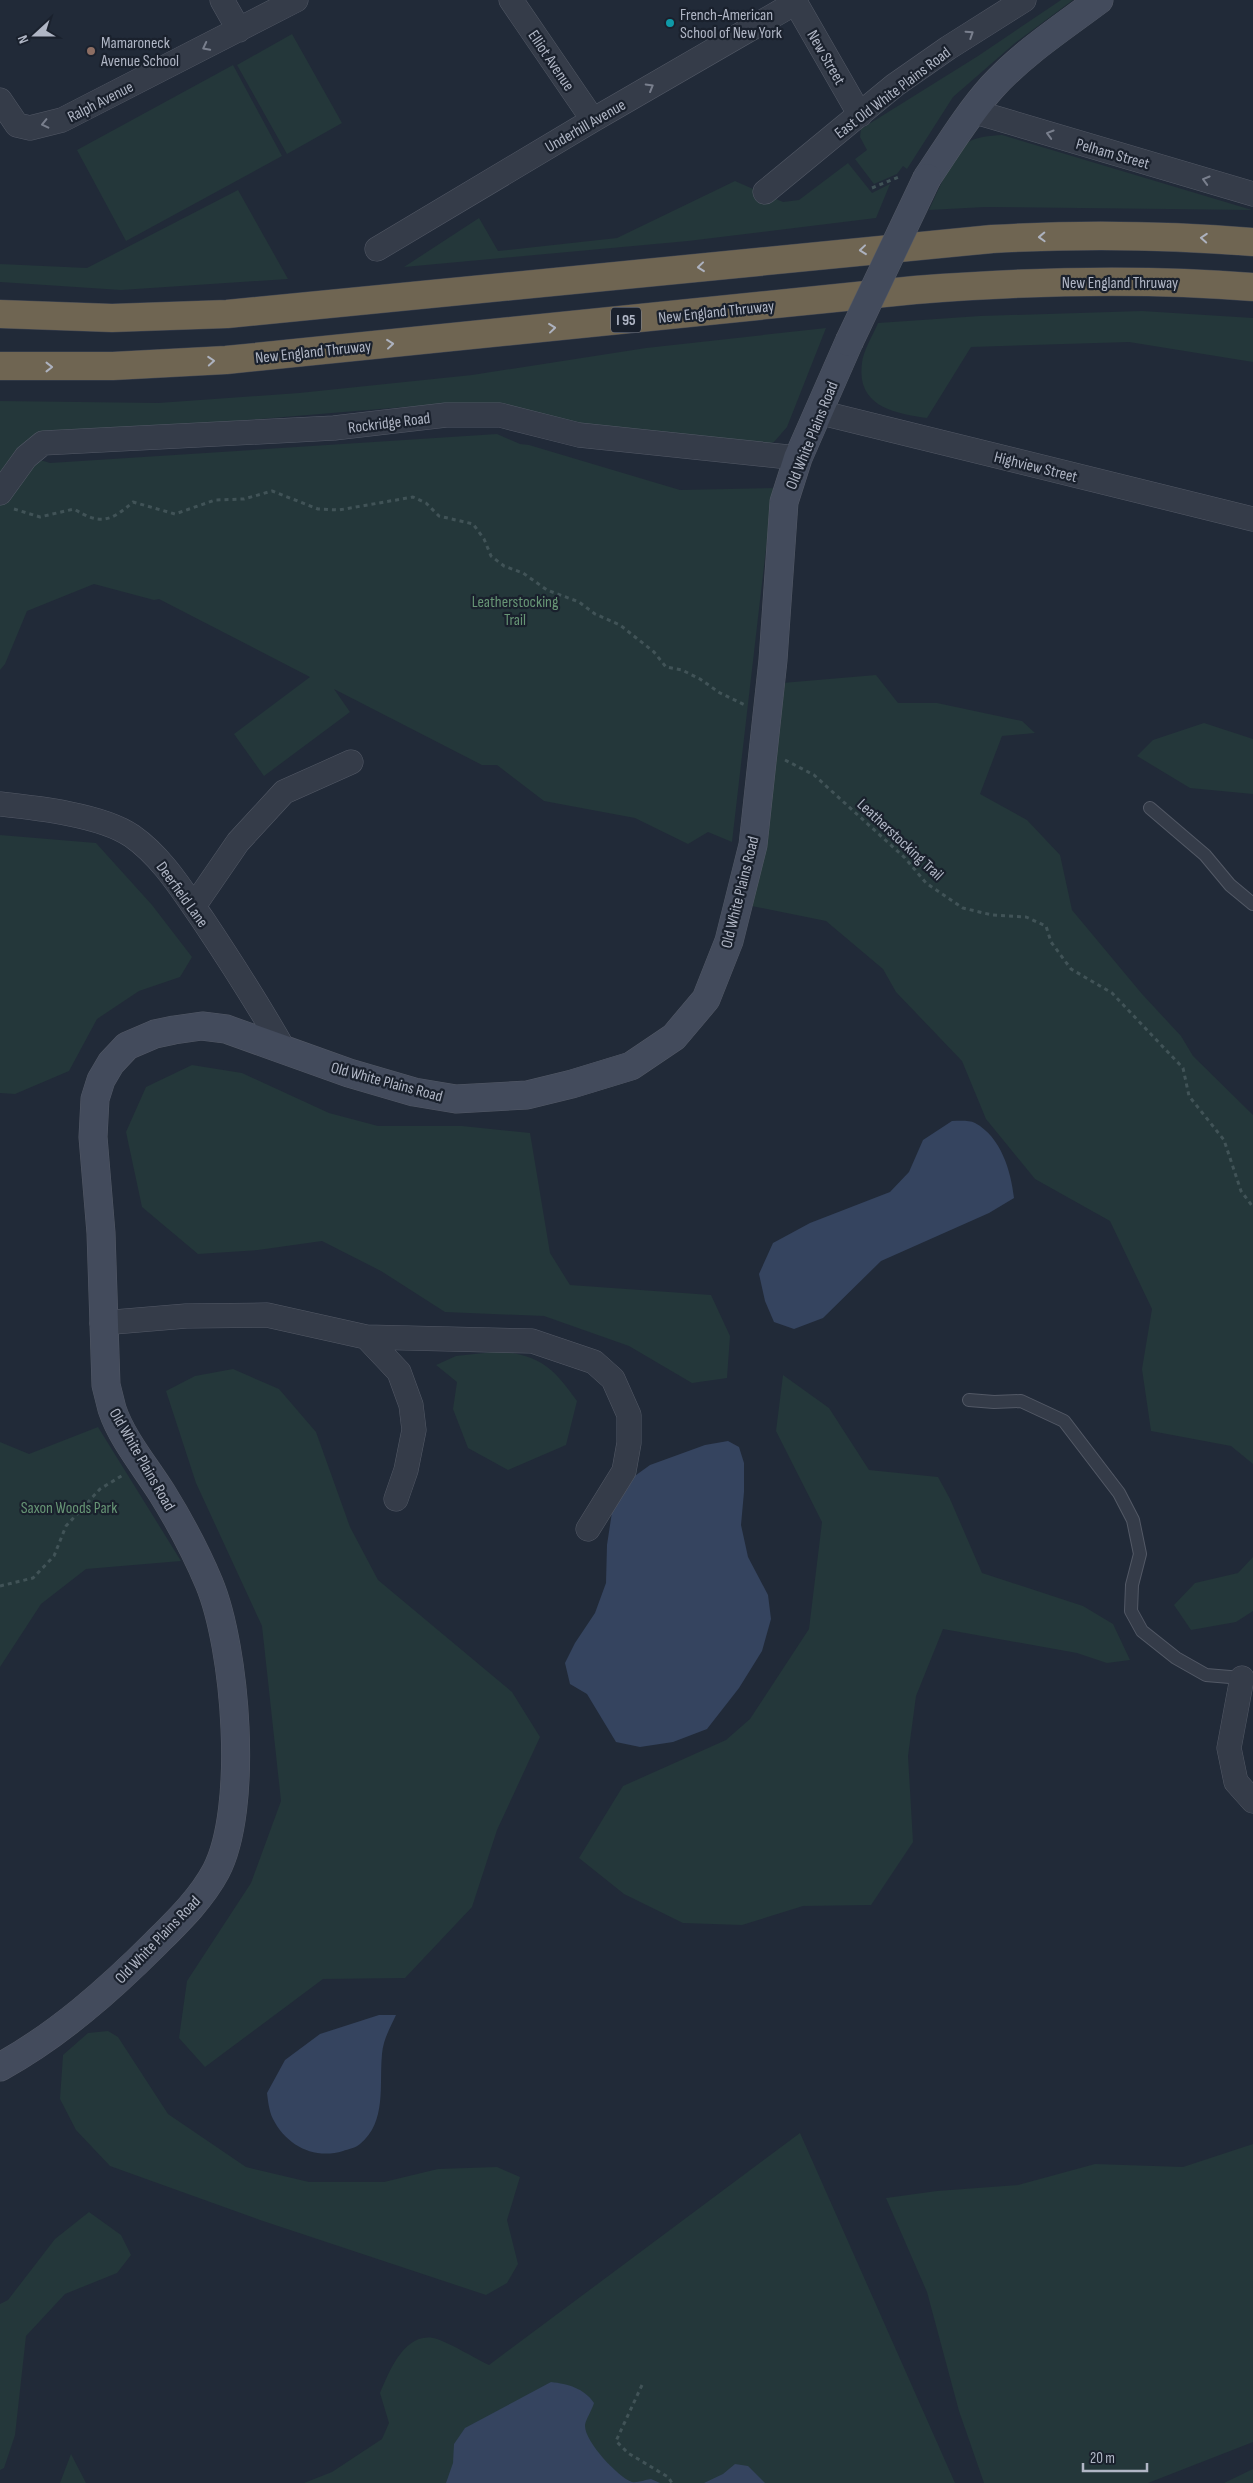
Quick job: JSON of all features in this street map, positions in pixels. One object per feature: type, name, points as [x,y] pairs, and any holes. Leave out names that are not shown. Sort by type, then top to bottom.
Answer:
[{"type":"highway","points":[[0,314],[112,318],[227,314],[992,239],[1107,235],[1184,237],[1253,242]]},
{"type":"highway","name":"New England Thruway","points":[[0,366],[123,366],[226,360],[915,290],[1002,284],[1147,281],[1253,287]]},
{"type":"street","points":[[222,0],[239,30]]},
{"type":"street","name":"Ralph Avenue","points":[[5,107],[17,124],[30,128],[62,120],[296,0]]},
{"type":"street","name":"Elliot Avenue","points":[[511,0],[593,120]]},
{"type":"street","name":"East Old White Plains Road","points":[[765,192],[896,86],[940,54],[1024,0]]},
{"type":"street","name":"Old White Plains Road","points":[[0,2067],[79,2013],[107,1990],[151,1948],[202,1893],[216,1870],[228,1842],[233,1816],[235,1788],[234,1702],[219,1614],[210,1585],[183,1528],[142,1463],[113,1409],[106,1385],[102,1323],[101,1233],[93,1137],[94,1098],[111,1063],[128,1046],[154,1034],[202,1026],[226,1029],[349,1073],[414,1092],[456,1099],[527,1095],[572,1084],[631,1066],[674,1037],[706,999],[729,941],[753,845],[773,660],[784,502],[798,458],[849,342],[914,177],[992,87],[1024,56],[1099,0]]},
{"type":"street","name":"Underhill Avenue","points":[[376,249],[795,2]]},
{"type":"street","name":"New Street","points":[[795,2],[860,115]]},
{"type":"street","name":"Pelham Street","points":[[972,111],[1253,194]]},
{"type":"street","name":"Highview Street","points":[[818,412],[1253,519]]},
{"type":"street","name":"Rockridge Road","points":[[4,501],[26,457],[43,443],[334,428],[446,415],[500,415],[579,435],[798,458]]},
{"type":"street","points":[[194,906],[238,842],[284,792],[351,762]]},
{"type":"street","name":"Deerfield Lane","points":[[0,804],[70,814],[114,827],[132,836],[161,861],[247,984],[283,1048]]},
{"type":"street","points":[[102,1323],[186,1316],[267,1315],[366,1337],[532,1341],[594,1362],[613,1379],[629,1415],[629,1443],[624,1471],[588,1528]]},
{"type":"street","points":[[366,1337],[399,1372],[411,1405],[414,1430],[406,1470],[396,1499]]},
{"type":"street","points":[[1242,1678],[1229,1748],[1236,1782],[1253,1802]]},
{"type":"lane","points":[[1150,808],[1205,855],[1230,885],[1253,904]]},
{"type":"lane","points":[[969,1400],[994,1402],[1021,1400],[1064,1421],[1119,1492],[1133,1520],[1140,1554],[1132,1585],[1131,1611],[1142,1631],[1176,1658],[1206,1675],[1242,1678]]},
{"type":"path","points":[[872,188],[914,177]]},
{"type":"path","points":[[4,501],[40,517],[74,509],[90,519],[107,520],[120,514],[133,502],[174,514],[215,500],[244,499],[272,491],[318,509],[340,510],[363,508],[413,497],[426,503],[439,516],[473,524],[484,538],[491,556],[504,566],[523,573],[547,590],[579,602],[595,614],[620,625],[654,652],[666,667],[688,673],[720,694],[750,708]]},
{"type":"path","name":"Leatherstocking Trail","points":[[777,757],[814,775],[905,858],[926,883],[963,908],[992,916],[1026,917],[1046,926],[1050,942],[1071,968],[1112,994],[1183,1068],[1189,1096],[1224,1140],[1241,1191],[1253,1207]]},
{"type":"path","points":[[0,1586],[33,1578],[54,1556],[66,1526],[100,1490],[142,1463]]},
{"type":"path","points":[[642,2384],[616,2441],[628,2453],[668,2477],[672,2483]]},
{"type":"green space","points":[[1061,0],[1073,0],[1015,43],[953,97],[907,169],[903,166],[897,174],[874,184],[855,159],[867,150],[860,137],[861,129],[978,56]]},
{"type":"green space","points":[[292,34],[342,123],[287,154],[237,65]]},
{"type":"green space","points":[[233,65],[282,156],[126,241],[77,150]]},
{"type":"green space","points":[[1002,135],[1252,210],[985,207],[929,210],[960,149],[968,142],[978,138]]},
{"type":"green space","points":[[848,163],[872,193],[890,184],[876,218],[688,241],[404,267],[479,218],[498,251],[617,238],[735,181],[783,202],[799,200]]},
{"type":"green space","points":[[238,190],[288,279],[121,290],[0,282],[0,264],[87,268]]},
{"type":"green space","points":[[1142,311],[1253,318],[1253,362],[1129,342],[971,347],[927,418],[891,410],[880,405],[871,398],[865,389],[862,378],[864,353],[878,323],[980,316]]},
{"type":"green space","name":"Leatherstocking Trail","points":[[826,328],[787,427],[774,442],[754,448],[627,436],[490,403],[404,407],[65,435],[18,453],[50,463],[497,434],[520,444],[529,445],[680,490],[780,488],[767,540],[732,842],[708,832],[688,844],[635,818],[544,801],[497,765],[482,765],[334,689],[350,712],[264,776],[234,734],[310,677],[159,599],[154,600],[94,584],[27,611],[5,664],[0,670],[0,401],[158,403],[299,393],[472,375],[646,348]]},
{"type":"green space","points":[[876,675],[898,703],[937,703],[1022,721],[1035,733],[1002,736],[980,794],[1027,820],[1060,855],[1072,910],[1142,994],[1181,1036],[1193,1056],[1253,1115],[1253,1464],[1231,1446],[1151,1431],[1142,1369],[1152,1309],[1110,1221],[1035,1179],[986,1119],[962,1061],[896,992],[883,969],[826,921],[747,905],[782,683]]},
{"type":"green space","points":[[1204,723],[1253,739],[1253,794],[1190,788],[1137,756],[1153,740]]},
{"type":"green space","points":[[0,835],[96,843],[152,905],[192,957],[180,977],[139,991],[97,1019],[69,1071],[15,1094],[0,1093]]},
{"type":"green space","points":[[192,1065],[242,1073],[329,1113],[378,1126],[462,1126],[530,1133],[550,1253],[570,1285],[711,1295],[730,1336],[727,1378],[692,1383],[629,1346],[544,1316],[445,1312],[381,1271],[322,1241],[258,1250],[198,1254],[142,1207],[126,1132],[146,1087]]},
{"type":"green space","points":[[502,1351],[528,1357],[546,1366],[577,1401],[566,1445],[508,1470],[468,1448],[453,1409],[457,1382],[436,1365],[456,1356]]},
{"type":"green space","points":[[233,1369],[279,1389],[316,1432],[350,1527],[378,1580],[512,1692],[540,1737],[497,1830],[472,1907],[405,1978],[323,1979],[205,2067],[179,2038],[187,1981],[251,1883],[281,1801],[262,1626],[196,1483],[166,1391],[195,1376]]},
{"type":"green space","points":[[783,1375],[829,1408],[869,1470],[938,1477],[950,1499],[982,1573],[1083,1606],[1113,1624],[1130,1660],[1107,1663],[1077,1653],[943,1629],[916,1696],[908,1756],[913,1842],[871,1905],[803,1906],[742,1925],[683,1923],[624,1894],[579,1858],[623,1786],[726,1740],[750,1719],[809,1629],[822,1522],[776,1431]]},
{"type":"green space","name":"Saxon Woods Park","points":[[98,1427],[181,1561],[86,1569],[41,1604],[0,1667],[0,1442],[29,1454]]},
{"type":"green space","points":[[1253,1557],[1253,1611],[1236,1622],[1191,1630],[1174,1605],[1195,1583],[1238,1573]]},
{"type":"green space","points":[[108,2031],[118,2037],[168,2114],[246,2167],[309,2182],[384,2182],[438,2169],[497,2167],[520,2177],[507,2220],[518,2264],[507,2283],[486,2295],[260,2220],[110,2166],[76,2130],[60,2099],[63,2055],[88,2033]]},
{"type":"green space","points":[[800,2133],[955,2483],[304,2483],[332,2472],[382,2439],[389,2423],[380,2393],[399,2356],[414,2342],[423,2338],[438,2339],[489,2365]]},
{"type":"green space","points":[[1253,2144],[1253,2442],[1148,2483],[984,2483],[959,2411],[927,2292],[886,2198],[937,2191],[1018,2185],[1095,2164],[1183,2167]]},
{"type":"green space","points":[[89,2212],[121,2235],[131,2255],[117,2273],[65,2294],[26,2336],[15,2435],[4,2468],[0,2470],[0,2304],[8,2300],[55,2239]]},
{"type":"green space","points":[[71,2454],[86,2483],[60,2483]]},
{"type":"green space","points":[[1253,2469],[1253,2483],[1224,2483]]},
{"type":"water","points":[[952,1121],[975,1123],[992,1137],[1007,1166],[1014,1198],[989,1213],[881,1261],[823,1318],[794,1329],[774,1322],[765,1301],[759,1274],[773,1243],[810,1223],[890,1192],[909,1172],[923,1140]]},
{"type":"water","points":[[728,1441],[739,1447],[744,1463],[741,1525],[748,1557],[768,1595],[771,1619],[762,1651],[739,1688],[707,1729],[673,1742],[640,1747],[616,1742],[587,1694],[570,1684],[565,1663],[575,1643],[595,1613],[606,1583],[607,1545],[612,1512],[632,1478],[650,1465],[705,1445]]},
{"type":"water","points":[[379,2015],[396,2015],[384,2044],[380,2102],[378,2114],[369,2135],[356,2147],[332,2153],[312,2152],[293,2143],[285,2136],[273,2119],[267,2093],[285,2060],[320,2034]]},
{"type":"water","points":[[551,2382],[580,2390],[594,2403],[585,2425],[586,2432],[596,2449],[611,2466],[632,2482],[651,2479],[660,2483],[446,2483],[453,2463],[454,2444],[465,2428]]},
{"type":"water","points":[[735,2464],[748,2466],[765,2483],[704,2483],[723,2474]]},
{"type":"place","name":"French-American School of New York","points":[[670,23]]},
{"type":"place","name":"Mamaroneck Avenue School","points":[[91,51]]}]
